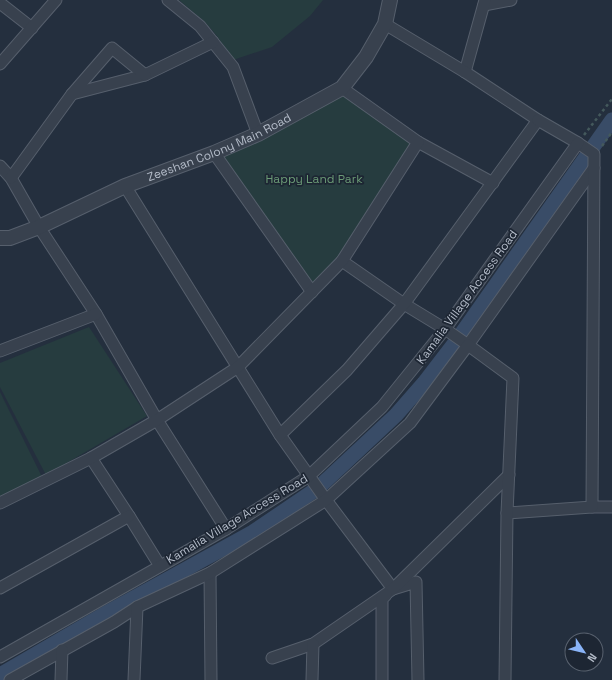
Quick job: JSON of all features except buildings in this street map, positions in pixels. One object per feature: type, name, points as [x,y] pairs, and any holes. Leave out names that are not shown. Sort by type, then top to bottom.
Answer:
[{"type":"street","points":[[0,64],[56,0]]},
{"type":"street","points":[[168,0],[200,26],[233,67],[258,134]]},
{"type":"street","name":"Zeeshan Colony Main Road","points":[[3,240],[39,227],[125,186],[214,153],[258,134],[342,88],[366,57],[385,24],[390,0]]},
{"type":"street","points":[[465,72],[484,3],[511,0]]},
{"type":"street","points":[[0,3],[32,28]]},
{"type":"street","points":[[385,24],[465,72],[538,120],[580,144],[594,154],[592,507]]},
{"type":"street","points":[[72,94],[145,75],[213,42]]},
{"type":"street","points":[[11,178],[72,94],[112,48],[145,75]]},
{"type":"street","points":[[342,88],[418,142],[493,183]]},
{"type":"street","points":[[280,435],[347,370],[404,304],[538,120]]},
{"type":"street","points":[[0,503],[91,458],[157,420],[238,367],[342,261],[418,142]]},
{"type":"street","name":"Kamalia Village Access Road","points":[[0,657],[226,529],[309,476],[382,407],[446,329],[580,144]]},
{"type":"street","points":[[214,153],[312,292]]},
{"type":"street","points":[[0,166],[11,178],[39,227],[96,314],[157,420],[226,529]]},
{"type":"street","points":[[10,680],[114,622],[137,607],[210,573],[326,500],[410,423],[468,346],[594,168]]},
{"type":"street","points":[[125,186],[280,435],[326,500],[394,589]]},
{"type":"street","points":[[342,261],[404,304],[446,329],[513,378],[507,513],[506,680]]},
{"type":"street","points":[[0,351],[96,314]]},
{"type":"street","points":[[91,458],[160,566]]},
{"type":"street","points":[[382,680],[382,599],[394,589],[509,475]]},
{"type":"street","points":[[507,513],[612,507]]},
{"type":"street","points":[[0,588],[129,516]]},
{"type":"street","points":[[210,573],[211,680]]},
{"type":"street","points":[[272,658],[314,644],[394,589],[416,582],[418,680]]},
{"type":"street","points":[[134,680],[137,607]]},
{"type":"street","points":[[312,680],[314,644]]},
{"type":"street","points":[[61,680],[62,650]]},
{"type":"path","points":[[580,144],[612,99]]},
{"type":"green space","points":[[179,0],[323,0],[310,16],[272,47],[233,60],[217,36],[205,22]]},
{"type":"green space","name":"Happy Land Park","points":[[342,88],[415,140],[342,261],[312,292],[214,153]]},
{"type":"green space","points":[[89,327],[147,416],[46,475],[0,387],[0,363]]},
{"type":"green space","points":[[0,392],[43,479],[0,501]]},
{"type":"waterway","points":[[0,675],[108,612],[253,532],[318,488],[396,415],[424,383],[457,340],[612,120]]}]
